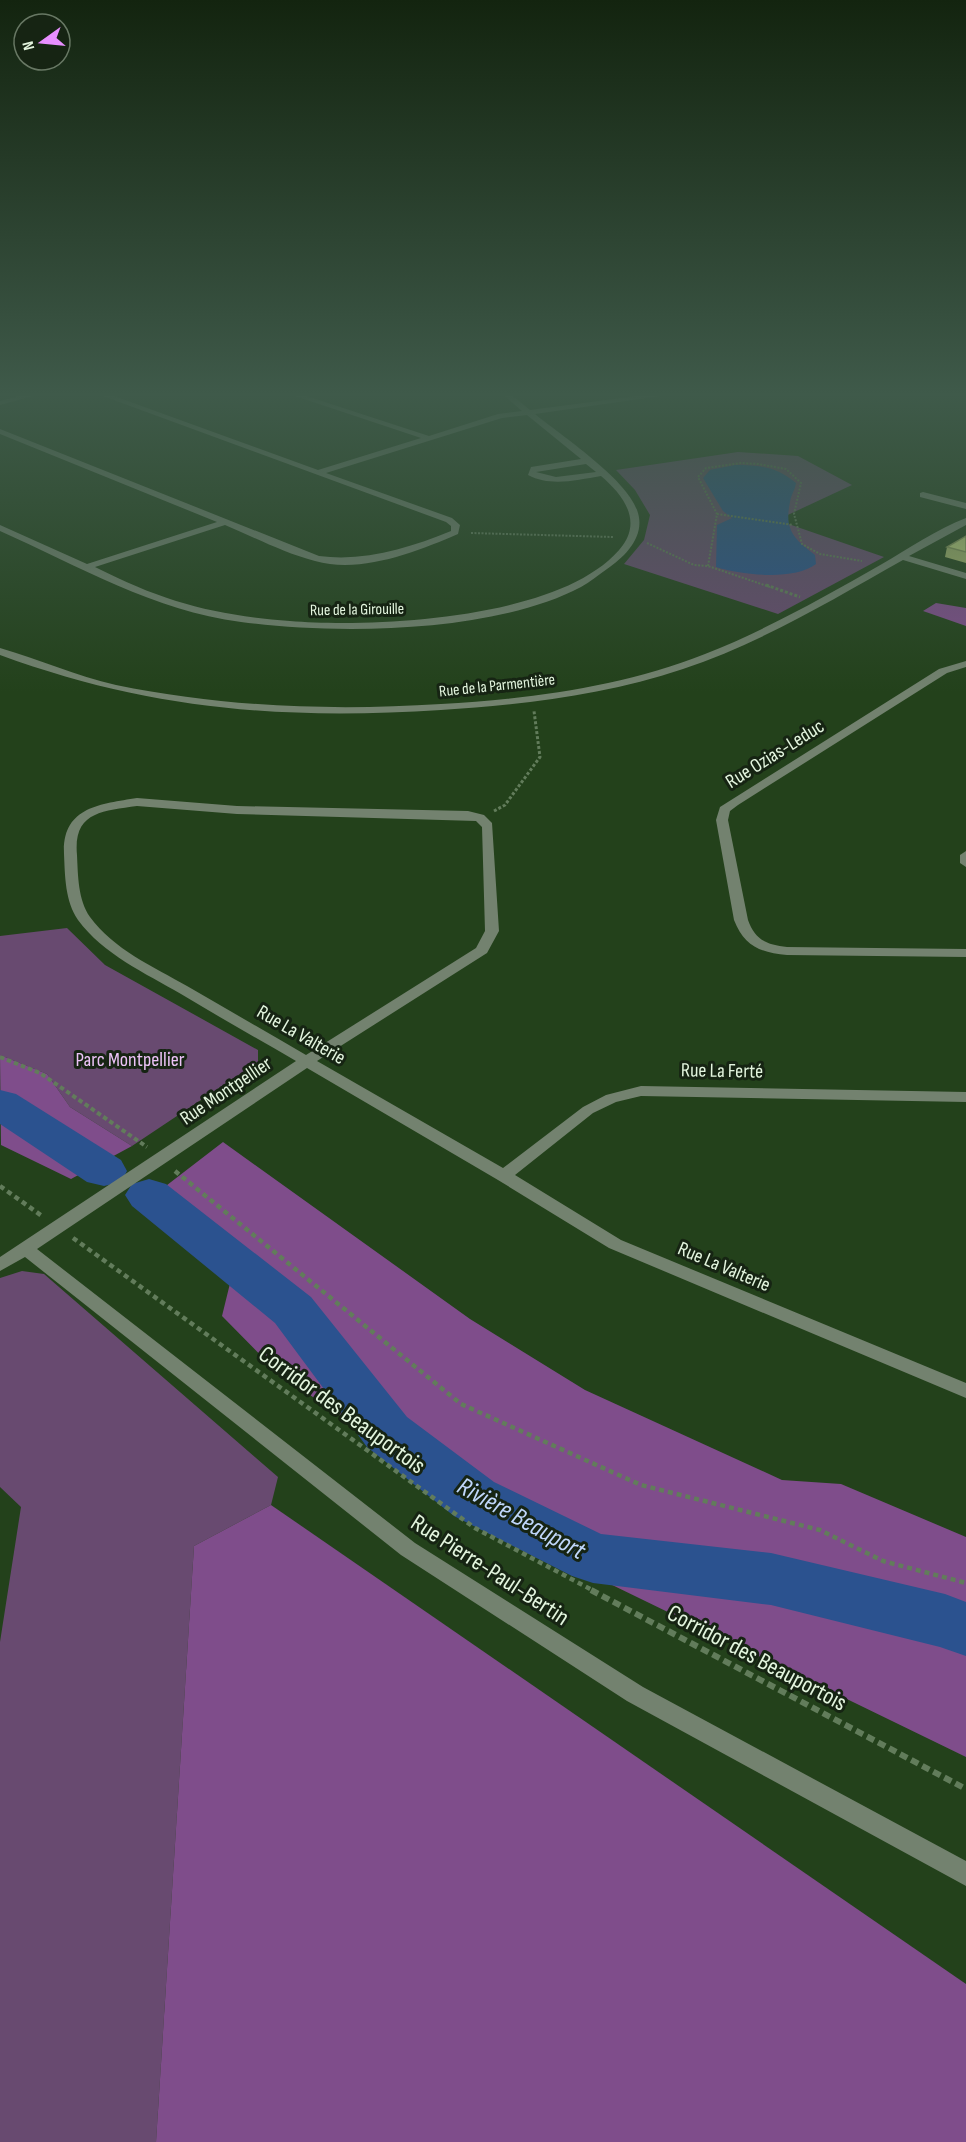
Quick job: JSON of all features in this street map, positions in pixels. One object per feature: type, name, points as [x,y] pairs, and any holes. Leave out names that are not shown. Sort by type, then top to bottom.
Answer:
[{"type":"street","points":[[151,492],[317,559],[331,562],[373,557],[412,547],[455,532],[456,525],[449,520],[374,492]]},
{"type":"street","points":[[623,492],[632,503],[636,519],[632,537]]},
{"type":"street","points":[[923,495],[966,506]]},
{"type":"street","name":"Rue de la Parmentière","points":[[0,651],[35,666],[95,684],[162,698],[228,706],[312,711],[395,710],[532,698],[590,689],[661,673],[708,656],[767,631],[966,521]]},
{"type":"street","points":[[86,567],[225,522]]},
{"type":"street","name":"Rue de la Girouille","points":[[0,528],[154,599],[197,612],[301,626],[357,627],[423,623],[470,615],[516,606],[561,592],[590,577],[610,563],[625,549],[632,537]]},
{"type":"street","points":[[900,556],[966,576]]},
{"type":"street","name":"Rue Ozias-Leduc","points":[[966,664],[943,671],[734,802],[724,810],[722,820],[741,921],[746,934],[753,942],[769,950],[787,951],[966,953]]},
{"type":"street","name":"Rue La Valterie","points":[[480,819],[450,815],[237,810],[136,802],[94,811],[80,819],[72,829],[70,850],[73,892],[83,917],[104,940],[134,961],[504,1176],[615,1244],[966,1390]]},
{"type":"street","name":"Rue Montpellier","points":[[0,1265],[305,1062],[482,950],[492,931],[488,826],[480,819]]},
{"type":"street","points":[[966,855],[966,862]]},
{"type":"street","name":"Rue La Ferté","points":[[504,1176],[588,1110],[611,1098],[641,1091],[966,1097]]},
{"type":"street","name":"Rue Pierre-Paul-Bertin","points":[[26,1249],[408,1549],[635,1694],[966,1874]]},
{"type":"path","points":[[706,492],[717,514],[708,566]]},
{"type":"path","points":[[798,492],[793,509],[794,525],[802,544],[820,554],[887,564]]},
{"type":"path","points":[[717,514],[794,525]]},
{"type":"path","points":[[455,532],[632,537],[694,565],[708,566],[817,603]]},
{"type":"path","points":[[480,819],[505,805],[540,757],[532,698]]},
{"type":"path","points":[[0,1057],[40,1073],[144,1143],[158,1161],[181,1174],[460,1404],[641,1485],[820,1530],[883,1561],[966,1583]]},
{"type":"path","name":"Corridor des Beauportois","points":[[0,1186],[475,1528],[966,1790]]},
{"type":"green space","points":[[636,492],[837,492],[777,520],[884,557],[778,614],[624,564],[644,540],[650,515]]},
{"type":"green space","name":"Parc Montpellier","points":[[67,928],[105,965],[258,1050],[258,1062],[132,1146],[70,1107],[47,1074],[0,1055],[0,936]]},
{"type":"green space","points":[[22,1271],[44,1274],[278,1477],[271,1505],[194,1546],[156,2142],[0,2142],[0,1642],[21,1507],[0,1487],[0,1278]]},
{"type":"shaded area","points":[[936,603],[966,608],[966,626],[923,611]]},
{"type":"shaded area","points":[[0,1055],[47,1074],[70,1107],[132,1146],[71,1179],[1,1145]]},
{"type":"shaded area","points":[[223,1142],[470,1319],[585,1390],[782,1480],[841,1484],[966,1537],[966,1757],[534,1547],[279,1374],[222,1316],[235,1263],[158,1192]]},
{"type":"shaded area","points":[[271,1505],[966,1984],[966,2142],[156,2142],[194,1546]]},
{"type":"water","points":[[711,492],[793,492],[788,512],[790,527],[796,539],[815,555],[816,564],[795,573],[782,575],[753,574],[716,567],[717,525],[732,518],[723,511]]},
{"type":"building","points":[[966,536],[966,552],[947,547]]},
{"type":"waterway","name":"Rivière Beauport","points":[[0,1104],[104,1171]]},
{"type":"waterway","name":"Rivière Beauport","points":[[149,1195],[293,1310],[387,1432],[474,1499],[593,1558],[771,1579],[945,1621],[966,1629]]}]
